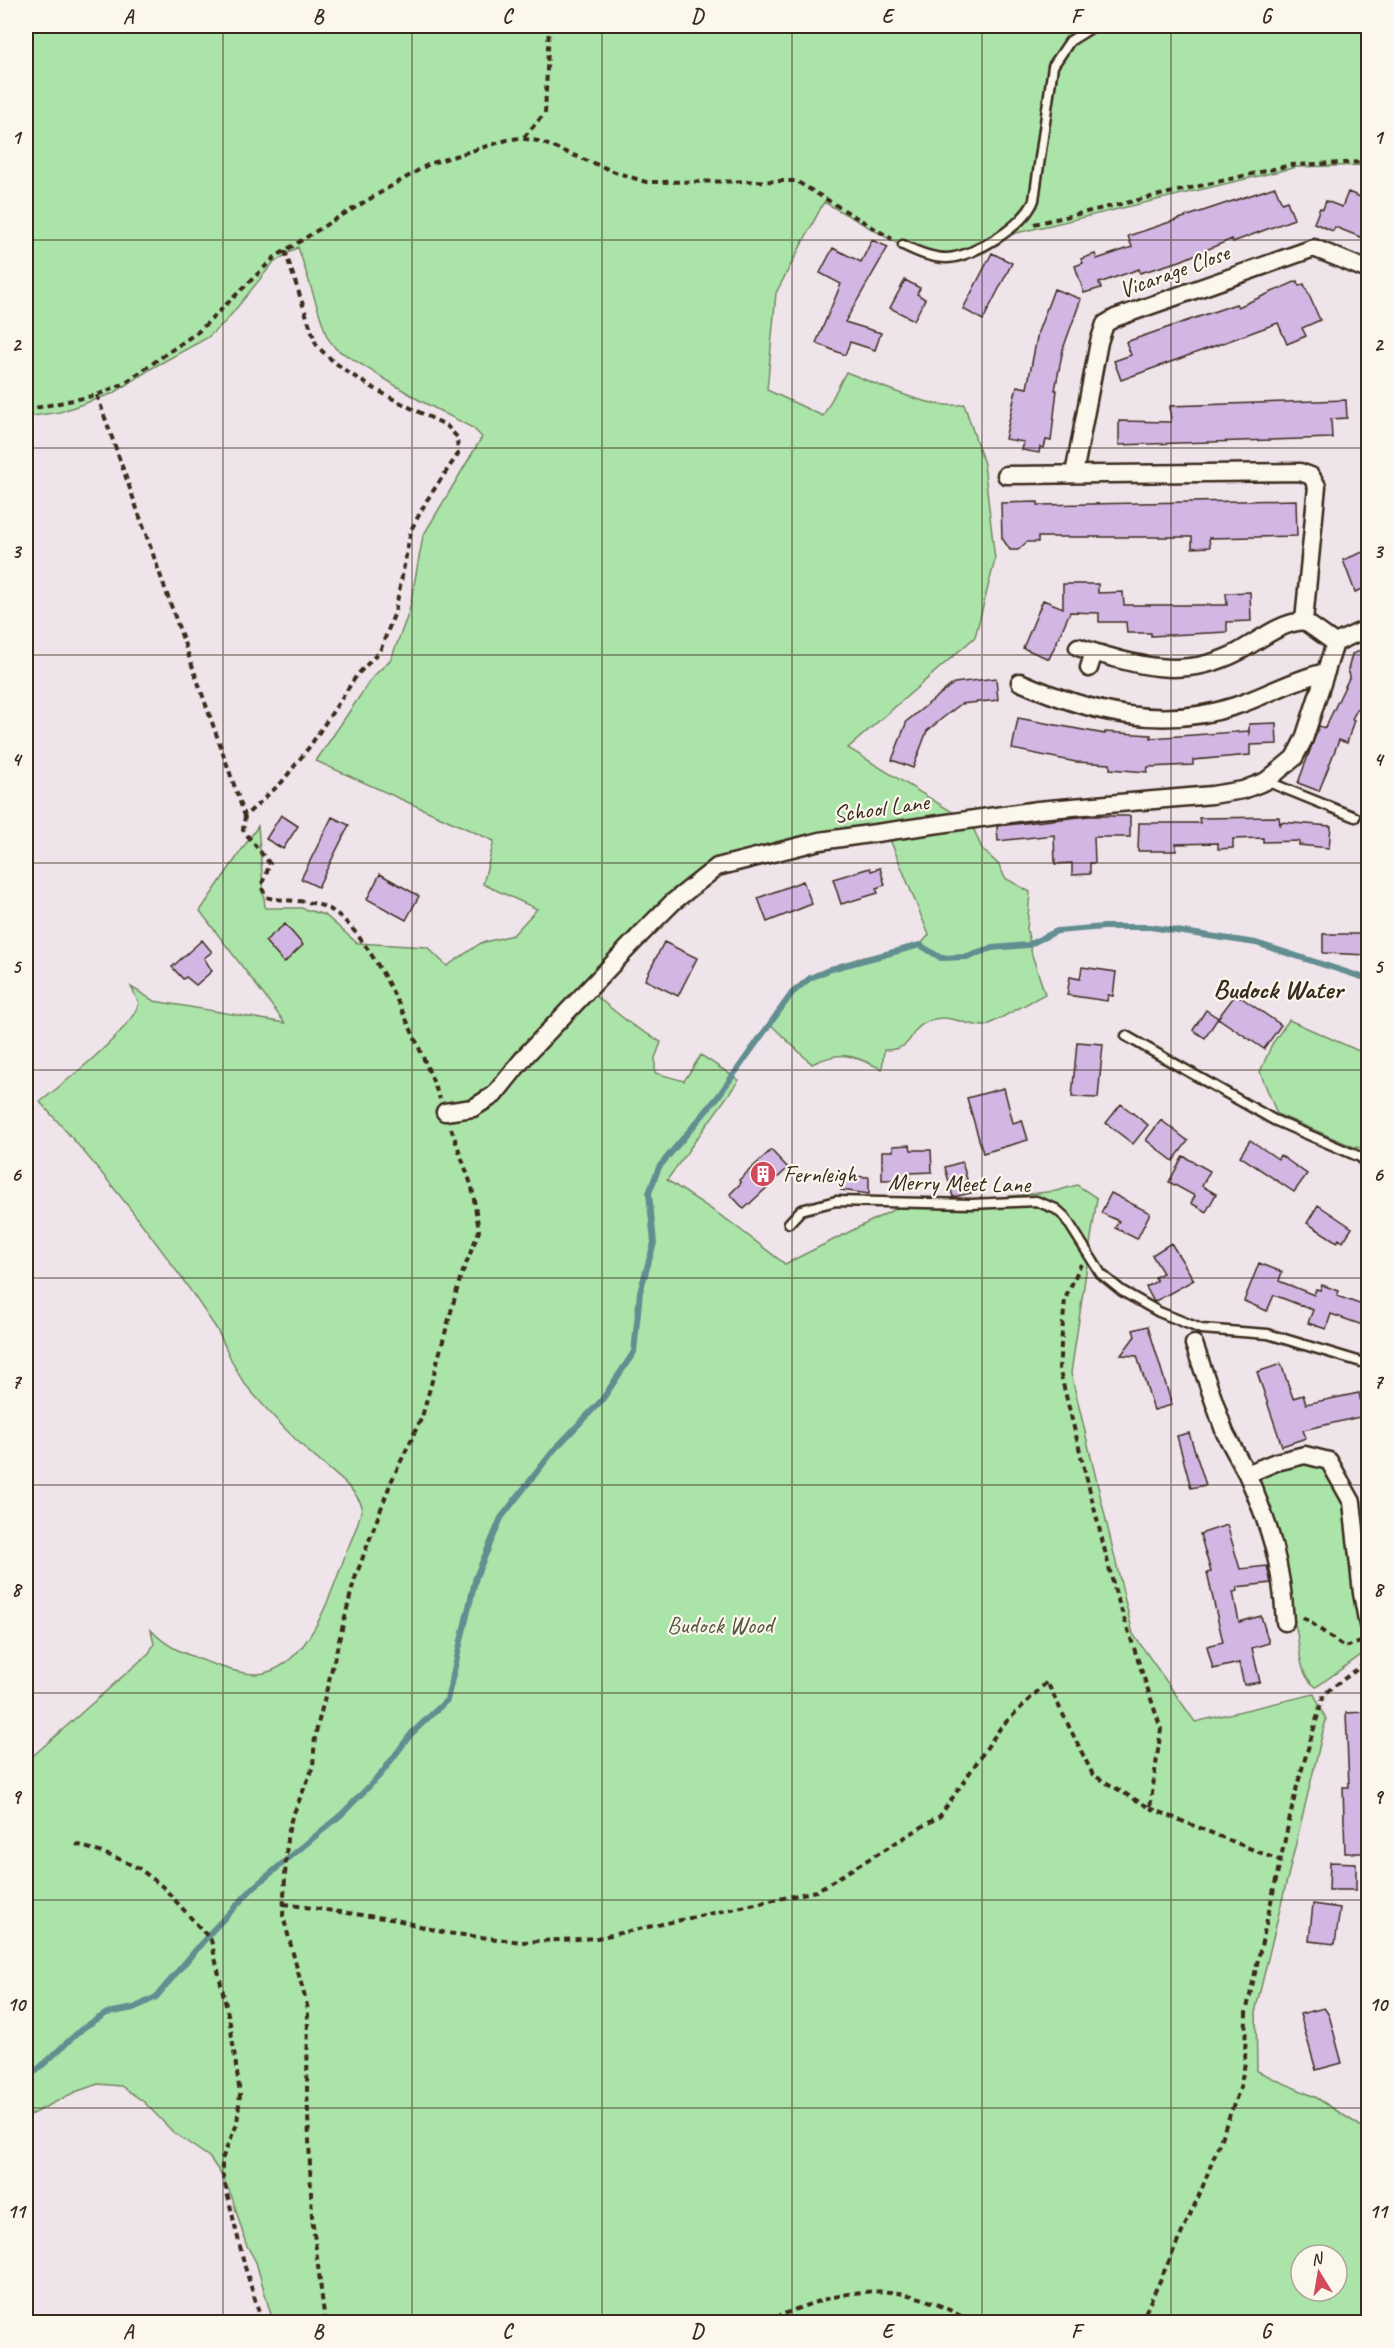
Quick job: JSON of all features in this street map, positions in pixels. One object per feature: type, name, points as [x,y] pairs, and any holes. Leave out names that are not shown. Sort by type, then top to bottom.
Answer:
[{"type":"street","name":"Vicarage Close","points":[[1074,474],[1099,342],[1105,324],[1115,318],[1314,248],[1368,270]]},
{"type":"street","points":[[1006,475],[1300,472],[1311,476],[1317,486],[1304,621]]},
{"type":"street","points":[[1087,655],[1198,672],[1281,626],[1304,621],[1335,643],[1368,628]]},
{"type":"street","name":"School Lane","points":[[445,1112],[473,1108],[494,1095],[527,1054],[643,932],[673,902],[717,867],[820,841],[1038,810],[1125,805],[1244,790],[1266,781],[1294,758],[1304,740],[1335,643]]},
{"type":"street","points":[[1020,682],[1072,704],[1106,712],[1158,719],[1204,715],[1237,706],[1307,676],[1326,672]]},
{"type":"street","points":[[1194,1344],[1225,1433],[1263,1512],[1282,1577],[1285,1616]]},
{"type":"street","points":[[1246,1474],[1305,1455],[1329,1461],[1352,1502],[1362,1593],[1368,1625]]},
{"type":"lane","points":[[903,245],[931,256],[951,258],[975,250],[1007,231],[1027,214],[1034,200],[1053,66],[1070,41],[1094,26]]},
{"type":"lane","points":[[1266,781],[1355,817]]},
{"type":"lane","points":[[1126,1035],[1274,1120],[1368,1161]]},
{"type":"lane","name":"Merry Meet Lane","points":[[789,1223],[792,1216],[801,1210],[836,1201],[972,1204],[1022,1200],[1046,1204],[1060,1213],[1072,1226],[1101,1274],[1122,1291],[1185,1324],[1212,1331],[1268,1334],[1368,1364]]},
{"type":"path","points":[[524,138],[545,113],[549,26]]},
{"type":"path","points":[[26,410],[97,395],[123,384],[199,331],[268,264],[285,251],[429,164],[492,143],[524,138],[646,182],[684,183],[779,179],[796,181],[903,245]]},
{"type":"path","points":[[1007,231],[1275,168],[1306,163],[1368,162]]},
{"type":"path","points":[[285,251],[316,344],[324,355],[356,376],[446,425],[457,437],[458,454],[427,500],[411,530],[395,612],[380,651],[357,675],[310,746],[282,782],[245,816],[242,823],[244,833],[270,864],[261,886],[262,893],[269,898],[326,907],[362,940],[418,1044],[472,1187],[479,1231],[460,1279],[422,1417],[391,1482],[354,1581],[315,1736],[313,1767],[291,1820],[287,1839],[284,1904],[286,1933],[308,2009],[307,2089],[312,2217],[325,2322]]},
{"type":"path","points":[[97,395],[245,816]]},
{"type":"path","points":[[1087,1252],[1065,1299],[1059,1368],[1115,1591],[1161,1729],[1150,1808]]},
{"type":"path","points":[[1285,1616],[1294,1611],[1344,1647],[1368,1640]]},
{"type":"path","points":[[1141,2322],[1201,2192],[1240,2088],[1245,2063],[1246,2013],[1298,1786],[1324,1694],[1368,1661]]},
{"type":"path","points":[[284,1904],[397,1920],[446,1933],[522,1942],[597,1938],[816,1891],[940,1816],[1001,1727],[1047,1682],[1093,1775],[1150,1808],[1281,1861]]},
{"type":"path","points":[[76,1844],[117,1858],[140,1869],[163,1887],[211,1940],[230,2023],[240,2094],[237,2124],[222,2159],[222,2172],[245,2267],[262,2322]]},
{"type":"path","points":[[765,2322],[824,2298],[873,2292],[919,2296],[971,2322]]},
{"type":"green space","name":"Budock Wood","points":[[26,26],[1091,26],[1054,60],[1033,199],[1018,221],[975,248],[950,257],[902,246],[824,202],[776,293],[767,390],[823,416],[846,372],[922,400],[937,404],[964,404],[984,464],[995,560],[975,637],[848,748],[959,816],[728,856],[592,993],[632,1025],[661,1042],[655,1058],[655,1073],[684,1081],[701,1055],[739,1080],[667,1180],[729,1221],[785,1264],[917,1198],[976,1200],[1056,1191],[1077,1185],[1097,1198],[1071,1373],[1133,1634],[1195,1722],[1314,1694],[1326,1719],[1256,2008],[1257,2071],[1317,2098],[1368,2131],[1368,2322],[273,2322],[256,2262],[246,2244],[232,2197],[221,2174],[209,2157],[173,2132],[144,2102],[121,2086],[98,2084],[75,2092],[26,2117],[26,1762],[149,1653],[154,1644],[151,1630],[164,1642],[178,1650],[229,1669],[258,1674],[280,1667],[294,1656],[317,1624],[334,1587],[360,1518],[362,1506],[352,1490],[292,1435],[245,1384],[214,1325],[173,1266],[132,1210],[40,1102],[96,1056],[124,1028],[139,1003],[131,987],[154,1001],[285,1023],[200,911],[258,826],[265,908],[301,908],[325,915],[357,943],[427,947],[447,966],[481,943],[513,935],[537,909],[483,884],[494,841],[316,761],[372,678],[391,659],[409,612],[423,536],[482,437],[473,428],[419,400],[336,349],[327,337],[298,247],[273,263],[226,321],[207,338],[152,368],[114,393],[60,412],[26,417]]},
{"type":"green space","points":[[1098,26],[1368,26],[1368,165],[1297,167],[999,237],[1028,216],[1053,72],[1071,45]]},
{"type":"green space","points":[[972,825],[982,849],[999,865],[1005,878],[1030,892],[1027,929],[1032,955],[1045,994],[986,1026],[944,1018],[929,1021],[916,1030],[907,1043],[895,1049],[884,1050],[882,1069],[848,1056],[823,1059],[812,1064],[770,1024],[791,994],[803,983],[834,966],[920,945],[929,935],[889,837]]},
{"type":"green space","points":[[1289,1020],[1368,1055],[1368,1149],[1354,1147],[1277,1114],[1260,1072],[1272,1044]]},
{"type":"green space","points":[[1306,1458],[1328,1465],[1349,1503],[1368,1635],[1368,1650],[1316,1687],[1309,1680],[1301,1662],[1297,1631],[1289,1613],[1253,1480]]},
{"type":"building","points":[[1275,187],[1282,203],[1287,201],[1294,219],[1233,242],[1232,239],[1180,261],[1140,273],[1139,269],[1099,283],[1101,288],[1084,293],[1075,266],[1083,263],[1081,259],[1095,254],[1097,259],[1132,247],[1128,236]]},
{"type":"building","points":[[1348,192],[1368,200],[1368,240],[1335,227],[1333,231],[1314,223],[1320,208],[1323,209],[1326,201],[1342,207]]},
{"type":"building","points":[[872,240],[888,247],[845,322],[881,333],[875,350],[850,342],[845,355],[816,343],[841,284],[820,273],[833,248],[861,262]]},
{"type":"building","points":[[992,253],[1012,263],[983,320],[963,309]]},
{"type":"building","points":[[905,280],[920,288],[917,294],[925,299],[914,320],[890,308]]},
{"type":"building","points":[[1297,281],[1299,286],[1304,284],[1320,320],[1302,328],[1306,336],[1287,344],[1278,323],[1121,380],[1114,361],[1131,355],[1126,342],[1236,304],[1238,307]]},
{"type":"building","points":[[1054,289],[1081,299],[1063,349],[1055,390],[1057,390],[1051,441],[1046,440],[1044,448],[1040,447],[1039,453],[1022,450],[1024,442],[1005,439],[1017,386],[1027,388],[1038,332]]},
{"type":"building","points":[[1346,400],[1347,418],[1331,419],[1332,438],[1119,445],[1119,421],[1171,422],[1170,406]]},
{"type":"building","points":[[1296,500],[1297,536],[1209,538],[1210,547],[1192,548],[1192,537],[1038,537],[1038,542],[1027,542],[1018,550],[1010,550],[1002,538],[1001,503],[1038,502],[1038,505]]},
{"type":"building","points":[[1368,550],[1368,587],[1355,592],[1343,560]]},
{"type":"building","points":[[1063,584],[1098,584],[1098,593],[1123,592],[1124,605],[1227,605],[1226,593],[1250,592],[1251,621],[1227,622],[1227,632],[1151,636],[1151,633],[1127,633],[1126,622],[1099,622],[1099,613],[1070,612],[1049,659],[1023,648],[1043,600],[1063,608]]},
{"type":"building","points":[[1368,648],[1368,689],[1352,719],[1354,720],[1347,743],[1339,740],[1319,791],[1298,783],[1319,726],[1325,728],[1350,676],[1348,670],[1352,654]]},
{"type":"building","points":[[996,678],[998,700],[961,704],[944,717],[927,731],[913,768],[892,760],[907,721],[954,683]]},
{"type":"building","points":[[1018,718],[1105,734],[1105,732],[1151,735],[1151,738],[1249,731],[1249,724],[1276,723],[1277,744],[1250,745],[1250,755],[1193,760],[1193,765],[1148,767],[1147,772],[1110,769],[1110,764],[1076,762],[1012,749]]},
{"type":"building","points":[[281,815],[298,826],[283,849],[266,839]]},
{"type":"building","points":[[1089,816],[1130,816],[1130,837],[1094,837],[1095,863],[1090,863],[1090,874],[1072,875],[1072,863],[1055,864],[1054,835],[998,841],[997,826]]},
{"type":"building","points":[[332,817],[349,825],[318,887],[301,879]]},
{"type":"building","points":[[1279,817],[1280,826],[1281,822],[1331,826],[1329,848],[1299,845],[1299,841],[1263,842],[1263,838],[1233,839],[1233,848],[1218,849],[1218,843],[1176,844],[1176,851],[1138,851],[1139,823],[1200,823],[1199,818]]},
{"type":"building","points":[[870,868],[871,871],[880,868],[885,885],[876,888],[878,893],[841,904],[833,879]]},
{"type":"building","points":[[380,874],[419,896],[406,920],[367,899]]},
{"type":"building","points":[[803,881],[812,904],[767,922],[758,898]]},
{"type":"building","points":[[285,924],[303,945],[284,963],[265,941]]},
{"type":"building","points":[[1323,934],[1368,934],[1368,955],[1323,953]]},
{"type":"building","points":[[202,940],[212,952],[204,958],[212,971],[196,985],[186,977],[183,979],[172,967]]},
{"type":"building","points":[[664,942],[697,958],[678,996],[645,980]]},
{"type":"building","points":[[1082,967],[1116,972],[1113,996],[1108,995],[1107,1001],[1067,995],[1070,977],[1080,979]]},
{"type":"building","points":[[1236,994],[1281,1025],[1264,1049],[1218,1018]]},
{"type":"building","points":[[1206,1010],[1218,1018],[1205,1038],[1193,1030]]},
{"type":"building","points":[[1077,1042],[1103,1044],[1098,1098],[1072,1097]]},
{"type":"building","points":[[1004,1088],[1013,1123],[1022,1120],[1028,1140],[983,1153],[967,1098]]},
{"type":"building","points":[[1121,1104],[1148,1125],[1133,1144],[1106,1123]]},
{"type":"building","points":[[1161,1120],[1188,1141],[1173,1161],[1146,1140]]},
{"type":"building","points":[[1250,1140],[1278,1159],[1280,1155],[1307,1174],[1294,1192],[1240,1156]]},
{"type":"building","points":[[910,1145],[911,1150],[931,1150],[932,1172],[910,1173],[910,1179],[882,1180],[882,1151],[893,1151],[893,1146]]},
{"type":"building","name":"Fernleigh","points":[[771,1150],[788,1168],[744,1209],[730,1194],[741,1183],[739,1180]]},
{"type":"building","points":[[1183,1156],[1210,1171],[1202,1186],[1216,1194],[1206,1212],[1191,1203],[1195,1196],[1169,1182]]},
{"type":"building","points":[[962,1162],[971,1193],[953,1197],[945,1167]]},
{"type":"building","points":[[842,1176],[869,1177],[869,1194],[841,1190]]},
{"type":"building","points":[[1111,1193],[1150,1213],[1137,1239],[1115,1228],[1119,1221],[1101,1213]]},
{"type":"building","points":[[1318,1205],[1352,1228],[1343,1242],[1339,1239],[1337,1242],[1307,1223]]},
{"type":"building","points":[[1171,1243],[1194,1280],[1154,1302],[1146,1287],[1157,1281],[1155,1277],[1163,1273],[1152,1255]]},
{"type":"building","points":[[1259,1263],[1282,1272],[1279,1281],[1314,1295],[1316,1289],[1320,1290],[1322,1285],[1339,1291],[1337,1296],[1368,1307],[1368,1327],[1331,1314],[1326,1329],[1308,1323],[1313,1310],[1274,1295],[1267,1311],[1244,1301]]},
{"type":"building","points":[[1148,1326],[1172,1405],[1154,1410],[1137,1356],[1121,1355],[1135,1336],[1133,1330]]},
{"type":"building","points":[[1281,1364],[1293,1398],[1303,1395],[1306,1404],[1359,1393],[1364,1416],[1303,1430],[1306,1438],[1282,1446],[1257,1372]]},
{"type":"building","points":[[1189,1433],[1206,1485],[1191,1488],[1177,1436]]},
{"type":"building","points":[[1227,1525],[1240,1569],[1267,1566],[1271,1583],[1237,1587],[1238,1591],[1233,1592],[1239,1622],[1261,1616],[1269,1643],[1252,1648],[1260,1682],[1244,1685],[1239,1663],[1213,1669],[1207,1646],[1223,1642],[1207,1573],[1211,1572],[1200,1534]]},
{"type":"building","points":[[1368,1712],[1368,1853],[1345,1853],[1343,1787],[1349,1787],[1346,1713]]},
{"type":"building","points":[[1330,1862],[1356,1863],[1356,1890],[1329,1890]]},
{"type":"building","points":[[1313,1904],[1340,1908],[1335,1944],[1309,1941]]},
{"type":"building","points":[[1324,2008],[1329,2015],[1342,2063],[1316,2070],[1300,2014]]},
{"type":"waterway","points":[[26,2076],[36,2071],[83,2028],[107,2013],[134,2008],[156,1997],[212,1931],[254,1887],[342,1814],[381,1774],[411,1734],[447,1700],[476,1577],[501,1518],[554,1450],[602,1400],[634,1352],[640,1292],[654,1243],[649,1193],[659,1167],[717,1098],[792,993],[810,978],[831,969],[920,945],[941,958],[967,957],[992,948],[1028,945],[1057,931],[1104,927],[1150,927],[1256,943],[1368,979]]},
{"type":"place","name":"Fernleigh","points":[[763,1174]]},
{"type":"district","name":"Budock Water","points":[[1278,989]]}]
